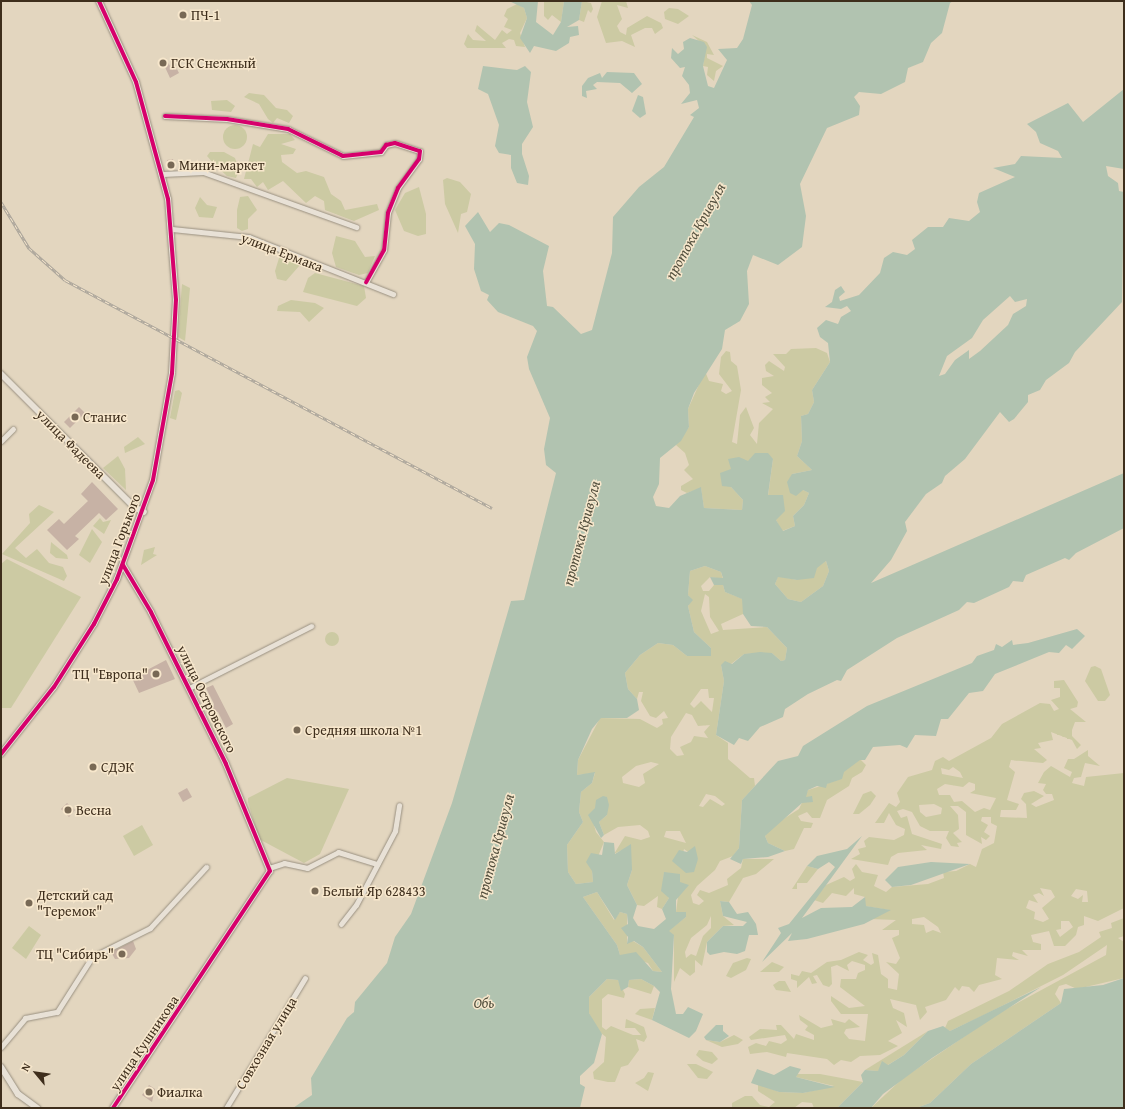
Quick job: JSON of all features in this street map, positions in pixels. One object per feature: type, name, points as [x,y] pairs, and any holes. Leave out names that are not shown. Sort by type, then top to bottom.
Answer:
[{"type":"street","name":"улица Горького","points":[[1,754],[68,665],[123,565],[144,512],[172,373],[176,314],[172,229],[163,174],[136,82],[99,1]]},
{"type":"street","points":[[165,116],[227,119],[288,129],[343,156],[381,152],[386,145],[395,143],[420,151],[419,159],[398,188],[388,213],[384,250],[366,282]]},
{"type":"street","points":[[163,174],[203,172],[356,227]]},
{"type":"street","name":"улица Ермака","points":[[172,229],[249,237],[366,282],[393,294]]},
{"type":"street","name":"улица Фадеева","points":[[1,374],[134,507],[144,512]]},
{"type":"street","points":[[1,441],[13,429]]},
{"type":"street","name":"улица Островского","points":[[123,565],[134,579],[231,775],[258,849],[269,868]]},
{"type":"street","points":[[189,688],[311,626]]},
{"type":"street","points":[[341,924],[395,831],[400,805]]},
{"type":"street","points":[[269,868],[284,864],[307,868],[332,853],[343,853],[377,864]]},
{"type":"street","points":[[1,1047],[25,1018],[58,1012],[92,957],[150,928],[206,867]]},
{"type":"street","name":"улица Кушникова","points":[[113,1108],[265,884],[269,868]]},
{"type":"street","name":"Совхозная улица","points":[[226,1108],[306,978]]},
{"type":"street","points":[[1,1067],[18,1094],[37,1108]]},
{"type":"shaded area","points":[[544,1],[564,1],[561,22],[552,15],[548,20],[544,16]]},
{"type":"shaded area","points":[[582,1],[591,3],[593,9],[591,13],[588,10],[584,22],[579,20]]},
{"type":"shaded area","points":[[602,1],[626,1],[628,8],[617,5],[622,19],[617,26],[620,32],[626,35],[627,28],[647,16],[661,23],[663,28],[655,34],[652,28],[645,28],[631,35],[635,47],[622,41],[606,43],[597,17]]},
{"type":"shaded area","points":[[517,4],[524,8],[527,18],[520,33],[525,47],[516,46],[514,40],[509,39],[502,43],[506,48],[467,48],[464,44],[468,34],[473,40],[486,41],[475,31],[477,25],[495,40],[502,30],[507,34],[512,30],[504,27],[508,19],[504,16],[507,9]]},
{"type":"shaded area","points":[[669,8],[678,9],[689,16],[678,24],[665,19],[664,12]]},
{"type":"shaded area","points":[[692,35],[707,42],[714,55],[707,54],[707,58],[723,66],[716,71],[714,81],[707,75],[708,67],[703,66],[706,47]]},
{"type":"shaded area","points":[[249,93],[264,95],[276,108],[287,110],[293,116],[289,123],[277,118],[273,123],[268,119],[259,104],[244,97]]},
{"type":"shaded area","points":[[227,100],[235,106],[231,112],[212,110],[211,101]]},
{"type":"shaded area","points":[[235,125],[244,128],[247,137],[244,146],[235,149],[226,146],[223,137],[226,128]]},
{"type":"shaded area","points":[[268,134],[290,134],[295,140],[281,144],[296,149],[293,154],[281,155],[282,162],[297,173],[306,171],[324,177],[331,194],[341,201],[345,210],[377,204],[379,210],[354,221],[325,210],[324,201],[315,196],[306,203],[283,181],[268,190],[263,182],[257,187],[251,179],[244,179],[253,144],[260,147]]},
{"type":"shaded area","points":[[210,152],[224,152],[235,158],[239,170],[236,178],[227,176],[214,164],[207,156]]},
{"type":"shaded area","points":[[447,178],[460,182],[471,194],[467,212],[461,214],[458,233],[445,204],[443,180]]},
{"type":"shaded area","points":[[419,187],[426,214],[426,234],[418,236],[404,231],[395,210],[405,193]]},
{"type":"shaded area","points":[[248,196],[257,210],[248,219],[248,229],[242,231],[237,228],[237,210],[240,197]]},
{"type":"shaded area","points":[[200,197],[207,205],[217,207],[213,218],[199,217],[195,208]]},
{"type":"shaded area","points":[[336,236],[355,241],[365,257],[375,256],[368,273],[359,275],[336,267],[332,253]]},
{"type":"shaded area","points":[[280,255],[300,265],[286,281],[277,279],[275,271]]},
{"type":"shaded area","points":[[315,273],[364,286],[366,298],[357,306],[303,292],[308,278]]},
{"type":"shaded area","points":[[182,284],[190,288],[185,341],[178,337]]},
{"type":"shaded area","points":[[291,300],[315,303],[324,308],[309,322],[300,312],[277,311],[278,306]]},
{"type":"shaded area","points":[[816,348],[827,353],[830,362],[812,390],[814,402],[808,414],[801,416],[802,441],[797,456],[812,470],[792,474],[803,490],[809,493],[804,505],[793,516],[795,526],[782,531],[776,520],[779,495],[768,496],[773,459],[748,461],[731,469],[731,487],[743,500],[742,510],[704,508],[701,488],[687,493],[681,490],[681,486],[693,479],[684,470],[689,465],[685,453],[676,445],[689,427],[688,409],[705,371],[709,381],[723,384],[721,391],[726,394],[732,391],[719,374],[721,357],[726,351],[730,352],[731,361],[737,366],[741,390],[732,442],[737,444],[740,415],[746,407],[754,428],[750,435],[757,444],[759,423],[773,409],[762,403],[770,402],[765,397],[772,393],[762,385],[762,378],[774,376],[766,371],[765,365],[769,361],[784,371],[785,367],[773,354],[786,354],[791,349]]},
{"type":"shaded area","points":[[179,390],[182,393],[176,420],[170,418],[175,391]]},
{"type":"shaded area","points":[[138,437],[145,444],[125,453],[124,447]]},
{"type":"shaded area","points":[[118,456],[125,469],[126,490],[103,468]]},
{"type":"shaded area","points":[[39,505],[54,512],[15,548],[26,558],[37,549],[49,563],[63,567],[67,576],[64,581],[2,554],[30,523],[29,514]]},
{"type":"shaded area","points":[[100,518],[103,522],[111,520],[104,534],[93,526]]},
{"type":"shaded area","points":[[92,529],[102,542],[90,563],[79,555]]},
{"type":"shaded area","points":[[51,542],[67,555],[68,559],[56,558],[50,553]]},
{"type":"shaded area","points":[[155,547],[153,554],[157,555],[141,565],[144,550]]},
{"type":"shaded area","points":[[7,559],[81,597],[11,708],[1,708],[1,564]]},
{"type":"shaded area","points":[[826,561],[829,571],[823,586],[801,602],[788,599],[775,584],[778,576],[797,580]]},
{"type":"shaded area","points":[[705,566],[721,572],[723,579],[710,577],[701,586],[703,591],[709,591],[714,585],[723,585],[725,592],[743,599],[743,614],[721,624],[723,630],[767,627],[787,648],[785,660],[781,661],[772,653],[744,654],[731,664],[721,665],[724,681],[716,735],[728,743],[728,759],[750,778],[754,778],[755,786],[742,800],[739,848],[733,856],[720,861],[715,870],[697,886],[691,895],[693,903],[699,905],[704,901],[697,895],[700,890],[709,893],[728,885],[727,879],[741,868],[743,859],[774,859],[756,874],[743,878],[729,902],[720,901],[723,916],[734,925],[723,926],[707,942],[702,966],[695,960],[695,972],[690,976],[680,968],[674,982],[674,936],[668,931],[686,917],[686,912],[676,912],[680,882],[664,872],[663,888],[669,898],[662,909],[657,907],[658,896],[644,906],[637,905],[627,885],[632,870],[622,850],[614,854],[625,836],[641,840],[650,837],[648,831],[640,825],[618,827],[604,835],[599,822],[607,815],[595,808],[592,818],[596,832],[604,842],[592,871],[593,882],[576,884],[568,872],[567,845],[583,822],[579,812],[581,792],[592,783],[595,773],[577,775],[578,760],[600,718],[640,719],[657,728],[663,724],[662,719],[668,718],[664,711],[656,718],[650,716],[641,701],[643,692],[639,692],[637,699],[628,689],[625,673],[640,655],[658,643],[673,645],[687,656],[711,648],[694,632],[688,606],[692,600],[688,595],[690,571]],"holes":[[[705,594],[709,597],[710,617],[719,631],[711,634],[701,611]],[[701,689],[708,689],[709,698],[714,698],[712,712],[701,701],[694,708],[690,704]],[[686,713],[692,715],[698,726],[710,725],[704,732],[708,738],[694,736],[691,742],[680,747],[684,755],[677,756],[670,749],[671,737]],[[651,762],[659,764],[643,774],[645,783],[639,787],[623,783],[622,777],[636,766]],[[706,794],[715,796],[725,804],[722,806],[710,799],[703,807],[699,806]],[[666,831],[680,831],[686,843],[664,837]],[[684,849],[698,859],[686,872],[680,867]],[[711,916],[711,928],[703,936],[696,956],[691,954],[686,958],[685,952],[691,938],[707,925]]]},
{"type":"shaded area","points":[[329,632],[335,632],[339,636],[339,642],[335,646],[329,646],[325,642],[325,636]]},
{"type":"shaded area","points":[[1095,666],[1101,669],[1110,695],[1105,701],[1098,701],[1085,681],[1091,667]]},
{"type":"shaded area","points":[[1064,680],[1078,702],[1077,707],[1070,709],[1086,722],[1075,722],[1072,730],[1072,736],[1081,745],[1077,749],[1072,740],[1051,732],[1053,740],[1038,743],[1041,748],[1034,749],[1047,760],[1043,763],[1011,760],[1009,767],[1015,772],[1007,800],[1019,804],[1016,810],[1001,810],[1000,817],[1027,818],[1026,804],[1021,799],[1024,793],[1034,791],[1044,796],[1031,804],[1036,807],[1054,800],[1052,794],[1046,794],[1043,790],[1046,784],[1038,783],[1044,772],[1051,766],[1070,777],[1072,772],[1064,768],[1068,759],[1074,759],[1088,750],[1088,756],[1100,766],[1085,763],[1081,777],[1074,778],[1072,783],[1084,786],[1086,777],[1124,773],[1124,908],[1098,921],[1084,916],[1084,925],[1078,927],[1076,935],[1065,946],[1054,946],[1049,931],[1031,935],[1033,942],[1041,944],[1041,950],[1022,950],[1028,956],[1013,952],[1012,956],[1019,960],[997,958],[995,975],[1002,979],[979,985],[974,992],[969,987],[962,986],[959,991],[955,987],[946,1000],[925,1007],[927,1012],[920,1020],[916,1005],[890,999],[893,1008],[904,1013],[907,1027],[896,1020],[902,1033],[888,1041],[898,1046],[880,1055],[860,1056],[851,1062],[841,1060],[834,1065],[827,1059],[787,1053],[786,1057],[767,1052],[750,1054],[748,1047],[756,1043],[766,1046],[769,1041],[781,1044],[787,1040],[785,1035],[751,1040],[749,1037],[760,1029],[777,1030],[776,1025],[781,1025],[794,1039],[796,1034],[814,1040],[814,1035],[805,1030],[808,1026],[800,1020],[799,1015],[821,1028],[833,1025],[831,1019],[845,1023],[849,1019],[860,1027],[846,1029],[844,1033],[849,1039],[865,1041],[868,1014],[841,1014],[831,1001],[831,996],[849,1008],[865,1006],[840,987],[841,979],[856,979],[858,973],[865,970],[865,965],[852,961],[847,965],[849,971],[837,965],[831,967],[832,984],[829,987],[823,985],[817,975],[813,976],[817,983],[812,984],[809,977],[797,988],[797,981],[791,979],[791,974],[799,976],[802,971],[811,973],[827,962],[841,960],[859,952],[868,955],[863,960],[871,965],[874,963],[872,953],[878,955],[881,974],[888,979],[888,988],[897,990],[899,974],[886,962],[896,964],[900,958],[892,938],[899,935],[899,930],[882,930],[896,920],[870,919],[889,910],[865,906],[865,897],[854,894],[854,888],[846,896],[832,893],[823,903],[814,900],[826,885],[844,877],[850,881],[855,878],[852,869],[856,864],[862,872],[878,875],[874,886],[886,892],[892,887],[928,884],[944,878],[943,872],[956,871],[970,864],[976,867],[982,849],[994,843],[997,826],[991,823],[991,817],[982,817],[981,821],[988,825],[984,832],[990,836],[986,840],[981,837],[982,844],[966,835],[966,812],[958,806],[950,806],[958,815],[959,829],[953,833],[962,842],[957,843],[959,847],[951,846],[946,838],[949,831],[930,831],[920,826],[912,812],[903,809],[897,811],[901,818],[907,816],[912,834],[942,844],[941,849],[921,845],[927,850],[898,853],[891,857],[888,865],[851,859],[860,854],[858,849],[866,847],[864,841],[869,837],[894,840],[904,835],[905,829],[896,825],[889,813],[884,823],[875,823],[889,803],[896,807],[900,802],[897,793],[908,777],[932,770],[935,761],[943,757],[949,761],[991,738],[1002,724],[1040,703],[1050,704],[1054,711],[1059,709],[1051,700],[1060,697],[1060,688],[1054,688],[1054,681]],"holes":[[[953,767],[960,772],[963,778],[942,774],[941,768],[949,770]],[[969,782],[975,784],[975,790],[970,793],[996,798],[990,810],[984,808],[975,812],[962,801],[954,802],[950,795],[939,795],[937,789],[945,784],[963,787]],[[934,804],[942,808],[941,814],[926,817],[920,812],[919,805]],[[1040,888],[1051,890],[1055,897],[1042,908],[1049,919],[1043,922],[1034,919],[1035,912],[1026,908],[1029,900],[1038,903],[1033,895],[1039,893],[1044,896]],[[1076,889],[1087,891],[1088,902],[1082,902],[1083,895],[1078,899],[1071,896]],[[924,917],[938,927],[941,933],[933,930],[926,933],[924,925],[912,924],[912,919]],[[1061,921],[1069,921],[1073,927],[1060,937],[1056,930],[1061,929]]]},
{"type":"shaded area","points":[[860,759],[866,765],[862,772],[852,778],[849,786],[827,800],[820,818],[812,818],[807,812],[798,816],[801,821],[813,823],[811,828],[804,828],[794,849],[785,851],[768,843],[765,836],[771,827],[799,809],[808,790],[827,784]]},
{"type":"shaded area","points":[[287,778],[349,789],[320,854],[304,863],[259,839],[248,802],[248,798]]},
{"type":"shaded area","points":[[871,791],[876,796],[870,805],[859,814],[853,814],[863,794]]},
{"type":"shaded area","points":[[142,825],[153,845],[134,856],[123,836]]},
{"type":"shaded area","points":[[807,866],[818,869],[807,883],[797,883],[797,889],[792,889]]},
{"type":"shaded area","points":[[597,892],[614,920],[620,912],[627,914],[627,943],[633,941],[643,947],[662,972],[653,971],[648,963],[620,955],[617,945],[583,897]]},
{"type":"shaded area","points":[[1124,918],[1124,936],[1118,938],[1124,942],[1124,978],[1077,989],[1066,984],[1059,986],[1055,994],[1061,1003],[971,1064],[930,1103],[916,1108],[871,1108],[902,1079],[999,1013],[1106,955],[1107,945],[1063,975],[950,1031],[945,1028],[948,1021],[1009,991],[1048,964],[1079,952],[1101,937],[1099,932],[1112,928],[1111,923]]},
{"type":"shaded area","points":[[29,926],[41,935],[26,959],[12,948]]},
{"type":"shaded area","points":[[747,958],[751,959],[746,970],[731,978],[726,976],[733,963]]},
{"type":"shaded area","points":[[772,962],[784,967],[779,972],[760,972]]},
{"type":"shaded area","points":[[607,979],[618,980],[625,994],[624,998],[608,994],[602,999],[602,1027],[606,1030],[611,1026],[633,1035],[641,1035],[635,1028],[625,1028],[626,1019],[644,1027],[647,1037],[644,1042],[636,1039],[639,1050],[628,1065],[621,1067],[615,1082],[594,1079],[593,1072],[604,1062],[606,1037],[597,1030],[589,1013],[589,997]]},
{"type":"shaded area","points":[[641,979],[654,986],[651,994],[628,987],[629,980]]},
{"type":"shaded area","points":[[779,981],[785,981],[791,992],[776,990],[773,985]]},
{"type":"shaded area","points":[[655,1008],[652,1020],[635,1014],[640,1009]]},
{"type":"shaded area","points":[[928,1031],[904,1055],[878,1071],[865,1070]]},
{"type":"shaded area","points":[[734,1035],[743,1040],[738,1044],[722,1047],[706,1040],[720,1042]]},
{"type":"shaded area","points":[[699,1050],[712,1052],[718,1059],[712,1064],[703,1061],[696,1055]]},
{"type":"shaded area","points":[[687,1064],[696,1064],[713,1072],[707,1079],[698,1078]]},
{"type":"shaded area","points":[[648,1072],[654,1073],[648,1091],[635,1083],[644,1078]]},
{"type":"shaded area","points":[[797,1074],[820,1074],[863,1082],[837,1108],[814,1108],[812,1103],[802,1102],[794,1108],[732,1108],[732,1103],[745,1096],[752,1096],[760,1105],[769,1107],[775,1102],[758,1091],[758,1084],[779,1092],[803,1093],[834,1086],[796,1077]]},
{"type":"water","points":[[509,1],[538,1],[536,22],[553,35],[561,22],[564,1],[582,1],[579,20],[567,27],[578,26],[579,35],[570,37],[569,43],[556,51],[534,46],[530,53],[520,38],[527,18],[524,8]]},
{"type":"water","points":[[749,1],[953,1],[950,3],[942,33],[931,43],[923,62],[908,68],[905,82],[881,94],[859,92],[854,97],[860,106],[859,115],[827,128],[800,184],[806,216],[802,247],[778,265],[753,255],[747,271],[749,304],[740,321],[725,330],[722,349],[694,393],[688,409],[689,427],[681,441],[660,458],[659,484],[653,497],[656,506],[669,508],[680,496],[701,487],[704,508],[742,510],[743,500],[731,487],[722,486],[720,473],[731,469],[728,459],[739,457],[748,461],[755,453],[768,453],[773,459],[768,495],[783,495],[785,511],[776,520],[783,531],[795,526],[793,516],[804,505],[809,493],[803,490],[796,496],[790,493],[787,482],[792,474],[812,470],[797,456],[802,441],[801,416],[808,414],[814,402],[812,390],[830,362],[828,343],[820,337],[817,328],[826,320],[838,324],[841,317],[851,311],[847,306],[841,309],[825,307],[832,302],[835,290],[841,286],[845,292],[839,297],[840,301],[859,295],[880,273],[884,258],[893,252],[907,255],[915,249],[912,240],[928,227],[943,227],[949,218],[969,221],[980,212],[977,202],[979,193],[1015,177],[993,168],[1015,164],[1021,156],[1062,158],[1058,151],[1040,143],[1036,132],[1027,124],[1068,103],[1083,122],[1124,89],[1124,169],[1106,166],[1108,176],[1118,183],[1119,191],[1124,192],[1122,302],[1075,352],[1069,363],[1046,380],[1040,390],[1028,395],[1028,402],[1014,419],[1009,422],[1000,412],[965,459],[945,476],[942,483],[926,494],[905,522],[907,531],[891,560],[871,583],[1124,473],[1124,528],[1076,553],[1069,560],[1065,558],[1026,575],[1023,582],[1013,581],[1009,587],[974,603],[967,602],[959,610],[897,638],[847,670],[841,681],[837,680],[808,694],[785,709],[783,717],[760,727],[748,741],[739,738],[734,745],[716,735],[724,681],[721,665],[725,661],[732,664],[744,654],[760,652],[772,653],[781,661],[785,660],[787,648],[767,627],[751,626],[743,614],[742,599],[725,592],[723,585],[714,585],[710,577],[723,578],[721,572],[705,566],[690,571],[688,595],[693,600],[688,606],[694,632],[711,648],[711,656],[687,656],[673,645],[658,643],[640,655],[625,673],[628,689],[637,699],[639,710],[627,718],[601,718],[592,729],[578,760],[577,775],[595,772],[592,783],[581,792],[579,812],[583,822],[567,845],[568,872],[576,884],[593,882],[592,871],[586,862],[591,853],[602,855],[604,842],[614,843],[615,854],[631,844],[632,870],[627,885],[637,905],[633,918],[638,926],[654,929],[666,919],[662,909],[669,898],[661,891],[664,872],[680,874],[680,882],[689,885],[676,900],[676,912],[686,912],[686,917],[669,931],[674,935],[671,989],[676,1014],[683,1014],[688,1007],[703,1014],[696,1031],[689,1038],[652,1020],[660,992],[654,986],[641,979],[629,980],[628,987],[621,991],[618,980],[607,979],[589,997],[589,1013],[602,1034],[594,1063],[580,1076],[580,1084],[585,1087],[580,1108],[293,1108],[312,1095],[311,1078],[347,1018],[354,1012],[355,1002],[387,963],[395,937],[411,914],[452,803],[511,601],[524,600],[556,473],[546,465],[544,449],[550,418],[529,369],[527,357],[537,331],[533,326],[498,312],[487,300],[489,295],[481,291],[474,269],[475,244],[465,226],[478,212],[490,232],[499,223],[509,225],[549,246],[543,271],[547,306],[553,307],[581,334],[592,330],[612,253],[613,217],[639,187],[664,167],[694,117],[690,115],[699,108],[697,100],[681,104],[690,93],[689,85],[682,76],[685,67],[680,68],[671,58],[672,48],[678,54],[684,49],[683,42],[690,38],[704,42],[707,47],[703,66],[708,86],[714,88],[727,60],[718,49],[737,48],[743,39],[752,5]],"holes":[[[1010,296],[1015,302],[1027,299],[1026,306],[1013,314],[1008,325],[980,351],[969,359],[969,350],[955,360],[945,374],[939,376],[947,356],[972,338],[983,320]],[[826,561],[829,571],[823,586],[801,602],[788,599],[775,584],[778,577],[797,580],[814,578],[817,568]],[[597,892],[615,920],[620,912],[627,914],[628,924],[621,928],[628,937],[627,944],[634,941],[643,947],[662,972],[653,971],[636,952],[620,955],[617,945],[583,897]]]},
{"type":"water","points":[[483,66],[517,70],[525,66],[531,72],[527,102],[533,127],[522,144],[522,154],[529,176],[528,185],[517,183],[511,168],[511,155],[499,153],[495,146],[499,125],[488,94],[478,89]]},
{"type":"water","points":[[607,72],[634,73],[642,84],[632,93],[620,83],[597,82],[593,85],[597,89],[586,91],[587,98],[582,96],[582,86],[588,78],[600,73],[602,78]]},
{"type":"water","points":[[638,95],[643,97],[646,114],[640,118],[632,111]]},
{"type":"water","points":[[1077,629],[1085,636],[1072,649],[1066,645],[1059,653],[1049,652],[995,674],[983,691],[969,693],[948,719],[941,719],[936,736],[915,735],[907,748],[900,745],[873,747],[865,760],[860,760],[844,772],[842,779],[827,784],[826,788],[817,786],[808,790],[806,797],[812,796],[813,802],[802,803],[765,836],[768,843],[785,851],[768,857],[743,859],[741,864],[730,859],[739,848],[742,800],[778,761],[798,756],[803,746],[867,706],[972,663],[977,656],[994,650],[996,644],[1002,647],[1012,640],[1013,645],[1028,643]]},
{"type":"water","points":[[603,796],[607,797],[609,805],[607,815],[599,822],[604,835],[601,838],[588,815],[595,808],[596,800]]},
{"type":"water","points":[[862,836],[802,918],[821,908],[852,907],[865,897],[866,906],[891,910],[864,924],[807,939],[788,941],[792,933],[762,962],[781,933],[778,928],[789,924],[835,867],[829,862],[818,869],[807,866],[817,856],[847,849]]},
{"type":"water","points":[[695,846],[698,859],[694,872],[686,873],[672,861],[679,850],[687,852]]},
{"type":"water","points":[[931,862],[970,864],[911,885],[892,887],[885,880],[898,867]]},
{"type":"water","points":[[720,901],[729,902],[737,914],[748,912],[756,924],[758,935],[749,935],[745,951],[737,954],[724,952],[710,955],[707,952],[707,942],[723,926],[743,926],[747,922],[723,916]]},
{"type":"water","points":[[1124,978],[1124,1108],[916,1108],[930,1103],[971,1064],[1061,1003],[1064,989],[1103,985]]},
{"type":"water","points":[[1041,987],[932,1058],[883,1094],[871,1108],[837,1108],[863,1082],[861,1075],[865,1070],[878,1071],[882,1061],[888,1065],[904,1055],[928,1031],[943,1026],[950,1031]]},
{"type":"water","points":[[716,1025],[723,1025],[723,1031],[729,1036],[720,1042],[706,1040],[704,1037]]},
{"type":"water","points":[[790,1066],[801,1069],[796,1077],[835,1087],[803,1093],[779,1092],[751,1083],[757,1069],[774,1075]]},
{"type":"building","points":[[166,58],[172,70],[176,67],[179,73],[170,78],[164,65],[160,67],[158,63]]},
{"type":"building","name":"Мини-маркет","points":[[173,159],[175,169],[168,170],[167,160]]},
{"type":"building","name":"Станис","points":[[79,407],[85,413],[70,428],[64,422]]},
{"type":"building","points":[[92,482],[118,509],[106,520],[99,513],[75,536],[79,539],[67,550],[47,530],[59,519],[64,524],[88,501],[81,494]]},
{"type":"building","name":"ТЦ \"Европа\"","points":[[166,660],[175,679],[139,693],[132,678]]},
{"type":"building","points":[[213,685],[233,724],[226,728],[218,712],[212,710],[214,704],[206,688]]},
{"type":"building","points":[[187,788],[192,797],[183,802],[178,793]]},
{"type":"building","name":"Весна","points":[[67,803],[75,810],[69,817],[61,809]]},
{"type":"building","name":"ТЦ \"Сибирь\"","points":[[133,941],[136,949],[129,958],[115,959],[111,952]]},
{"type":"building","name":"Фиалка","points":[[149,1085],[155,1089],[152,1102],[142,1095]]},
{"type":"railway","points":[[1,202],[29,248],[65,280],[492,508]]},
{"type":"cycle path","points":[[1,754],[54,687],[94,624],[117,579],[153,480],[172,373],[176,300],[168,199],[136,82],[99,1]]},
{"type":"cycle path","points":[[165,116],[227,119],[288,129],[343,156],[381,152],[386,145],[395,143],[420,151],[419,159],[398,188],[388,213],[384,250],[366,282]]},
{"type":"cycle path","points":[[113,1108],[270,871],[226,764],[151,612],[123,565]]},
{"type":"place","name":"ПЧ-1","points":[[183,15]]},
{"type":"place","name":"ГСК Снежный","points":[[163,63]]},
{"type":"place","name":"Мини-маркет","points":[[171,165]]},
{"type":"place","name":"Станис","points":[[75,417]]},
{"type":"place","name":"ТЦ \"Европа\"","points":[[156,674]]},
{"type":"place","name":"Средняя школа №1","points":[[297,730]]},
{"type":"place","name":"СДЭК","points":[[93,767]]},
{"type":"place","name":"Весна","points":[[68,810]]},
{"type":"place","name":"Белый Яр 628433","points":[[315,891]]},
{"type":"place","name":"Детский сад \"Теремок\"","points":[[29,903]]},
{"type":"place","name":"ТЦ \"Сибирь\"","points":[[122,954]]},
{"type":"place","name":"Фиалка","points":[[149,1092]]},
{"type":"water label","name":"протока Кривуля","points":[[695,231]]},
{"type":"water label","name":"протока Кривуля","points":[[581,533]]},
{"type":"water label","name":"протока Кривуля","points":[[495,846]]},
{"type":"water label","name":"Обь","points":[[484,1003]]}]
